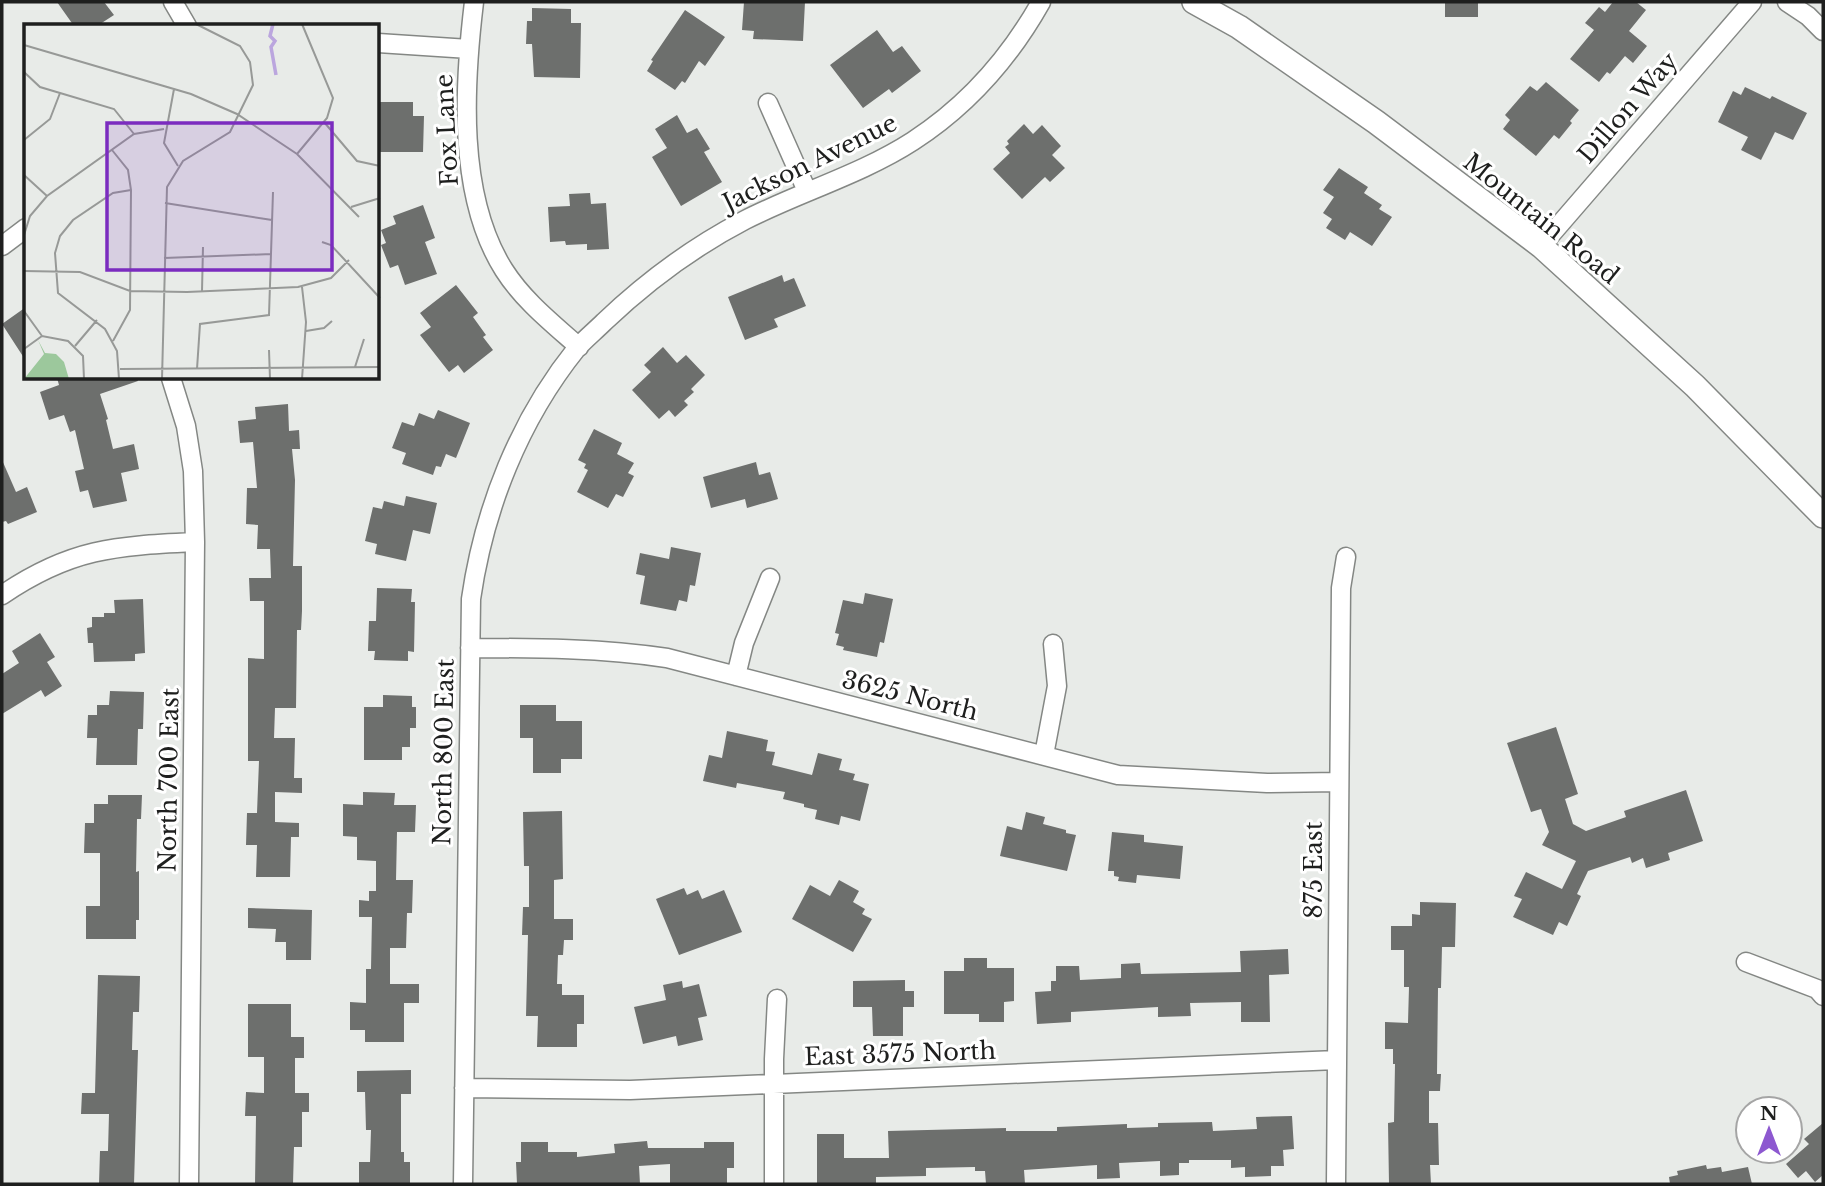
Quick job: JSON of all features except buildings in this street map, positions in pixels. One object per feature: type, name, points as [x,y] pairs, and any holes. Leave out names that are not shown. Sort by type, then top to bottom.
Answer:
[{"type":"street","points":[[173,2],[186,24]]},
{"type":"street","name":"Fox Lane","points":[[474,2],[468,49],[468,158],[476,201],[488,237],[503,269],[529,302],[579,346]]},
{"type":"street","name":"Jackson Avenue","points":[[579,346],[653,278],[693,250],[745,220],[913,142],[970,96],[997,67],[1021,37],[1041,2]]},
{"type":"street","name":"Mountain Road","points":[[1194,2],[1239,27],[1365,114],[1541,246],[1695,386],[1823,516]]},
{"type":"street","name":"Dillon Way","points":[[1541,246],[1752,2]]},
{"type":"street","points":[[1787,2],[1808,16],[1823,32]]},
{"type":"street","points":[[380,43],[468,49]]},
{"type":"street","points":[[768,103],[807,191]]},
{"type":"street","points":[[2,246],[24,230]]},
{"type":"street","name":"North 800 East","points":[[463,1184],[471,599],[478,555],[506,469],[548,389],[579,346]]},
{"type":"street","name":"North 700 East","points":[[172,380],[186,426],[193,471],[195,542],[189,1184]]},
{"type":"street","points":[[2,595],[53,565],[81,554],[121,547],[195,542]]},
{"type":"street","name":"875 East","points":[[1336,1184],[1341,588],[1346,556]]},
{"type":"street","points":[[736,676],[744,643],[770,578]]},
{"type":"street","points":[[1044,755],[1057,686],[1053,644]]},
{"type":"street","name":"3625 North","points":[[470,648],[621,651],[667,658],[1118,775],[1267,783],[1339,782]]},
{"type":"street","points":[[1745,962],[1817,989],[1823,996]]},
{"type":"street","points":[[774,1184],[778,999]]},
{"type":"street","name":"East 3575 North","points":[[464,1088],[631,1090],[1337,1060]]}]
